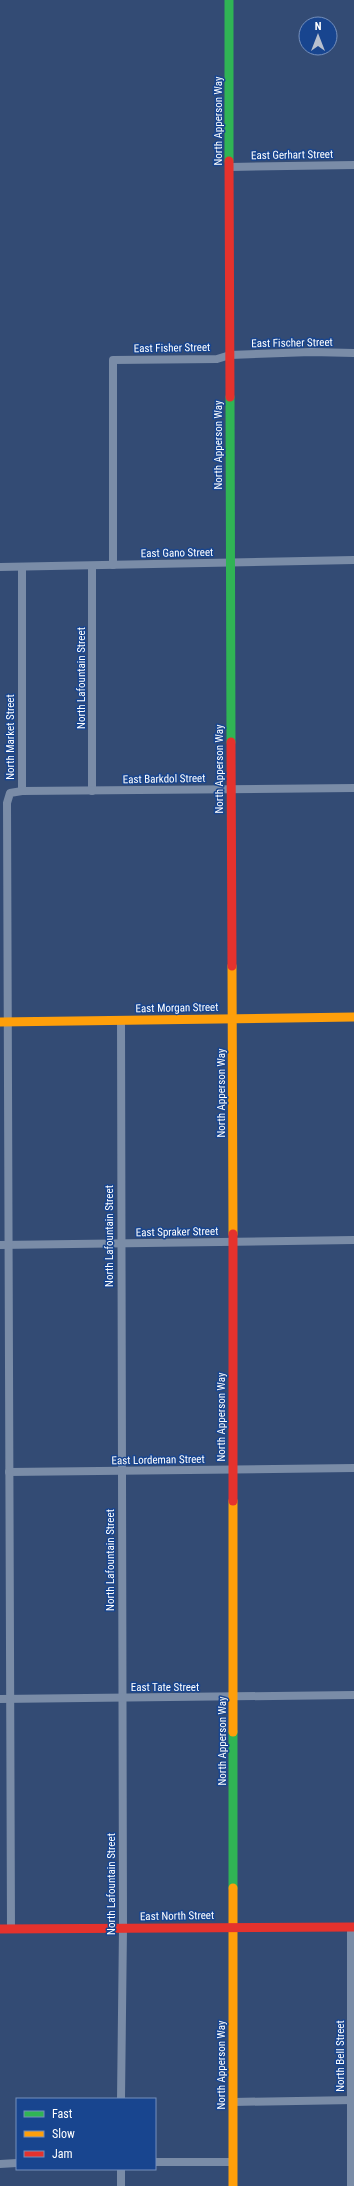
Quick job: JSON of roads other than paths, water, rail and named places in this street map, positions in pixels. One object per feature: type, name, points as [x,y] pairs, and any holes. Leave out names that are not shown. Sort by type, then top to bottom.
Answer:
[{"type":"main road","name":"North Apperson Way","points":[[229,0],[234,1470],[233,2186]]},
{"type":"main road","name":"East Morgan Street","points":[[4,1022],[354,1017]]},
{"type":"main road","name":"East North Street","points":[[0,1929],[352,1927]]},
{"type":"street","name":"East Gerhart Street","points":[[230,167],[354,165]]},
{"type":"street","name":"East Fischer Street","points":[[230,355],[311,352],[354,353]]},
{"type":"street","name":"East Fisher Street","points":[[113,565],[113,360],[217,359],[230,355]]},
{"type":"street","name":"East Gano Street","points":[[0,567],[354,560]]},
{"type":"street","name":"North Lafountain Street","points":[[92,566],[92,791]]},
{"type":"street","name":"North Market Street","points":[[11,1929],[9,1472],[4,1245],[4,1022],[7,803],[10,792],[22,791],[22,567]]},
{"type":"street","name":"East Barkdol Street","points":[[22,791],[354,788]]},
{"type":"street","name":"North Lafountain Street","points":[[121,1021],[120,1244],[123,1928],[121,2098]]},
{"type":"street","name":"East Spraker Street","points":[[4,1245],[354,1240]]},
{"type":"street","name":"East Lordeman Street","points":[[9,1472],[354,1468]]},
{"type":"street","name":"East Tate Street","points":[[0,1699],[234,1698],[354,1695]]},
{"type":"street","name":"North Bell Street","points":[[351,2186],[352,1927]]},
{"type":"street","points":[[233,2102],[352,2100]]},
{"type":"street","points":[[156,2162],[233,2162]]},
{"type":"street","points":[[0,2164],[16,2164]]},
{"type":"street","points":[[121,2170],[121,2186]]}]
